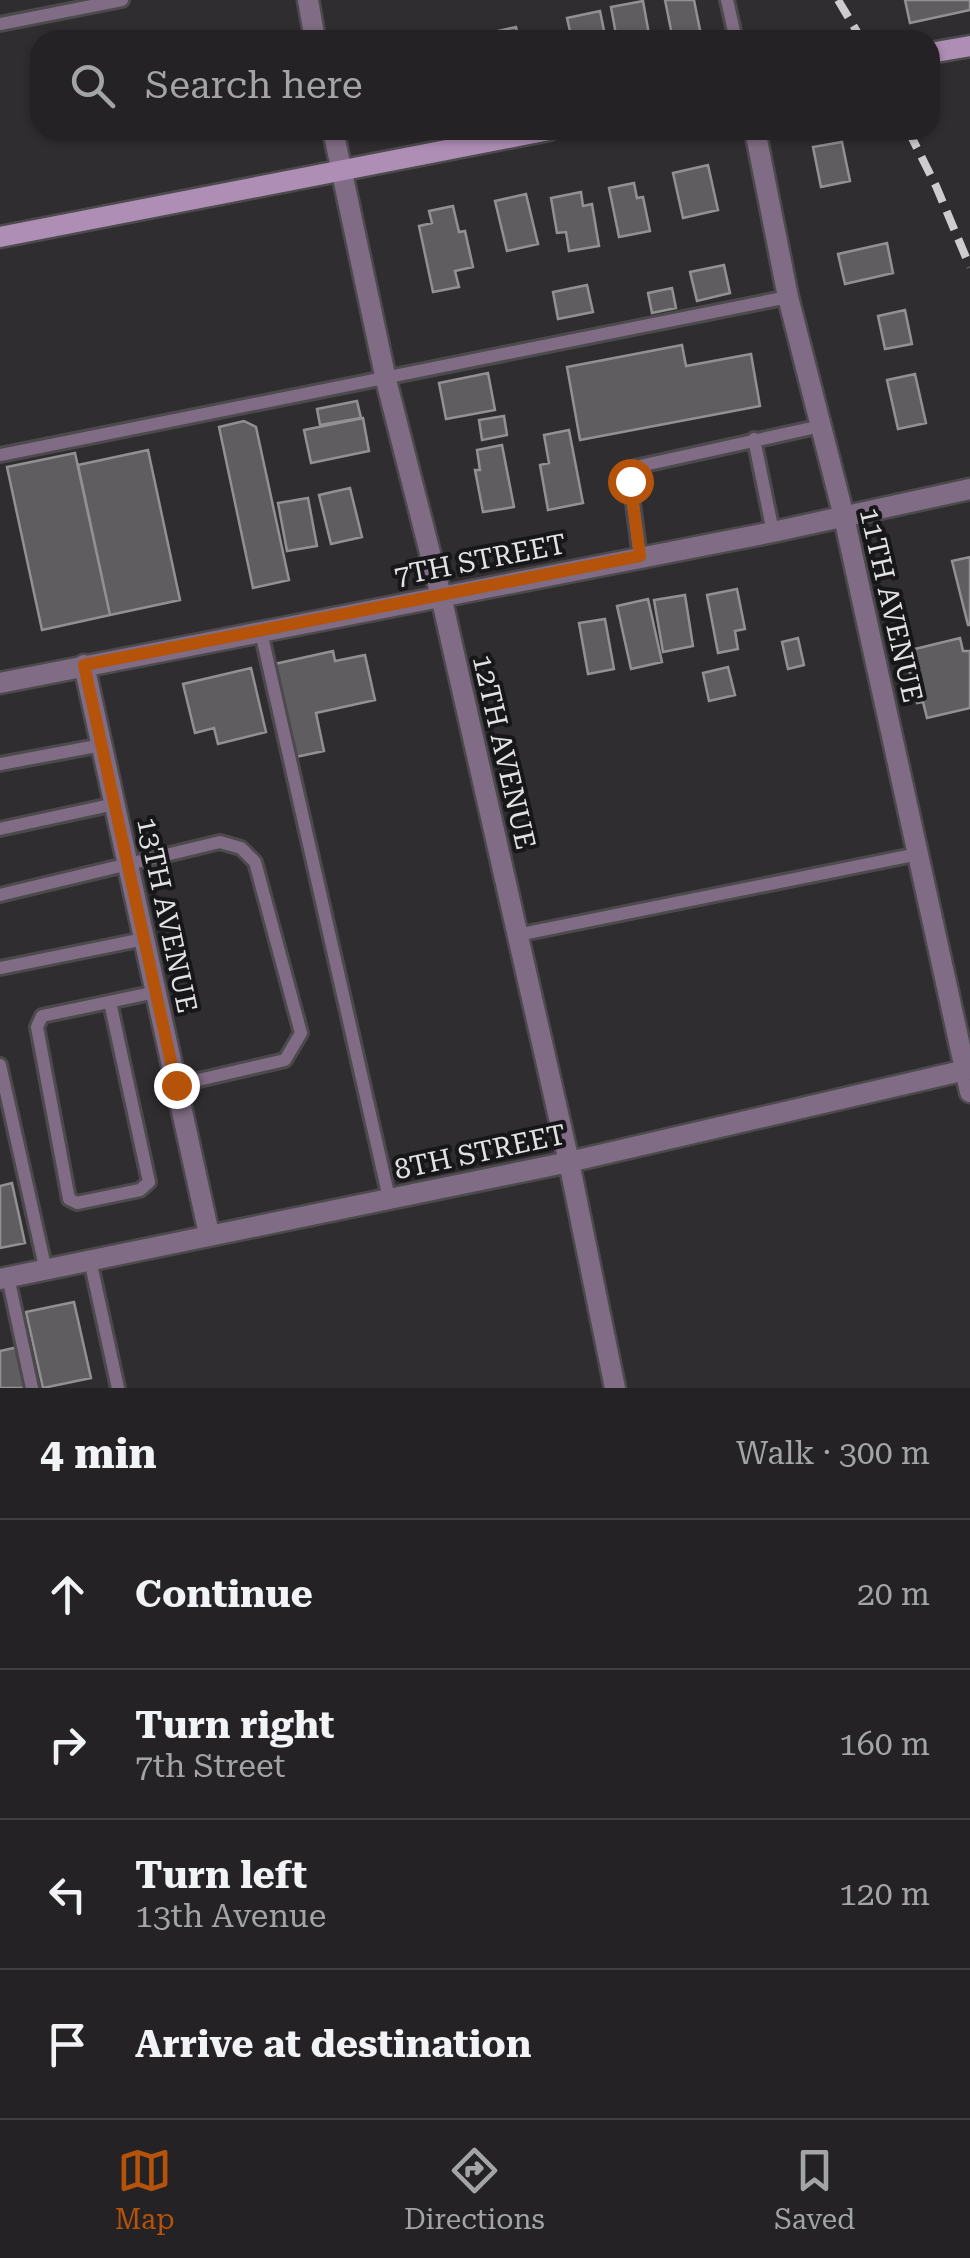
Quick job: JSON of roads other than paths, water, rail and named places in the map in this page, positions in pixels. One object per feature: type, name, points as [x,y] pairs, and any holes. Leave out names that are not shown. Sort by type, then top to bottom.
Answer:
[{"type":"street","points":[[308,0],[314,30]]},
{"type":"street","points":[[940,51],[970,46]]},
{"type":"street","name":"12TH AVENUE","points":[[336,140],[386,380],[441,596],[616,1388]]},
{"type":"street","points":[[0,238],[500,140]]},
{"type":"street","name":"11TH AVENUE","points":[[757,140],[788,297],[844,516],[970,1092]]},
{"type":"street","name":"7TH STREET","points":[[0,682],[773,532],[970,489]]},
{"type":"street","name":"13TH AVENUE","points":[[84,665],[209,1234]]},
{"type":"street","name":"8TH STREET","points":[[4,1278],[569,1162],[968,1069]]},
{"type":"lane","points":[[0,24],[122,0]]},
{"type":"lane","points":[[726,0],[734,30]]},
{"type":"lane","points":[[0,455],[788,297]]},
{"type":"lane","points":[[640,556],[630,481],[635,468],[821,426]]},
{"type":"lane","points":[[754,439],[773,532]]},
{"type":"lane","points":[[260,632],[389,1198]]},
{"type":"lane","points":[[0,764],[102,744]]},
{"type":"lane","points":[[0,830],[115,804]]},
{"type":"lane","points":[[0,895],[220,842],[241,848],[255,862],[301,1033],[285,1060],[176,1085]]},
{"type":"lane","points":[[517,935],[918,854]]},
{"type":"lane","points":[[0,968],[144,939]]},
{"type":"lane","points":[[110,1002],[149,1182],[140,1190],[77,1203],[69,1198],[37,1027],[42,1016],[156,992]]},
{"type":"lane","points":[[0,1065],[46,1271]]},
{"type":"lane","points":[[90,1260],[118,1388]]},
{"type":"lane","points":[[4,1278],[32,1388]]},
{"type":"railway","points":[[838,0],[856,30]]},
{"type":"railway","points":[[913,140],[970,267]]}]
